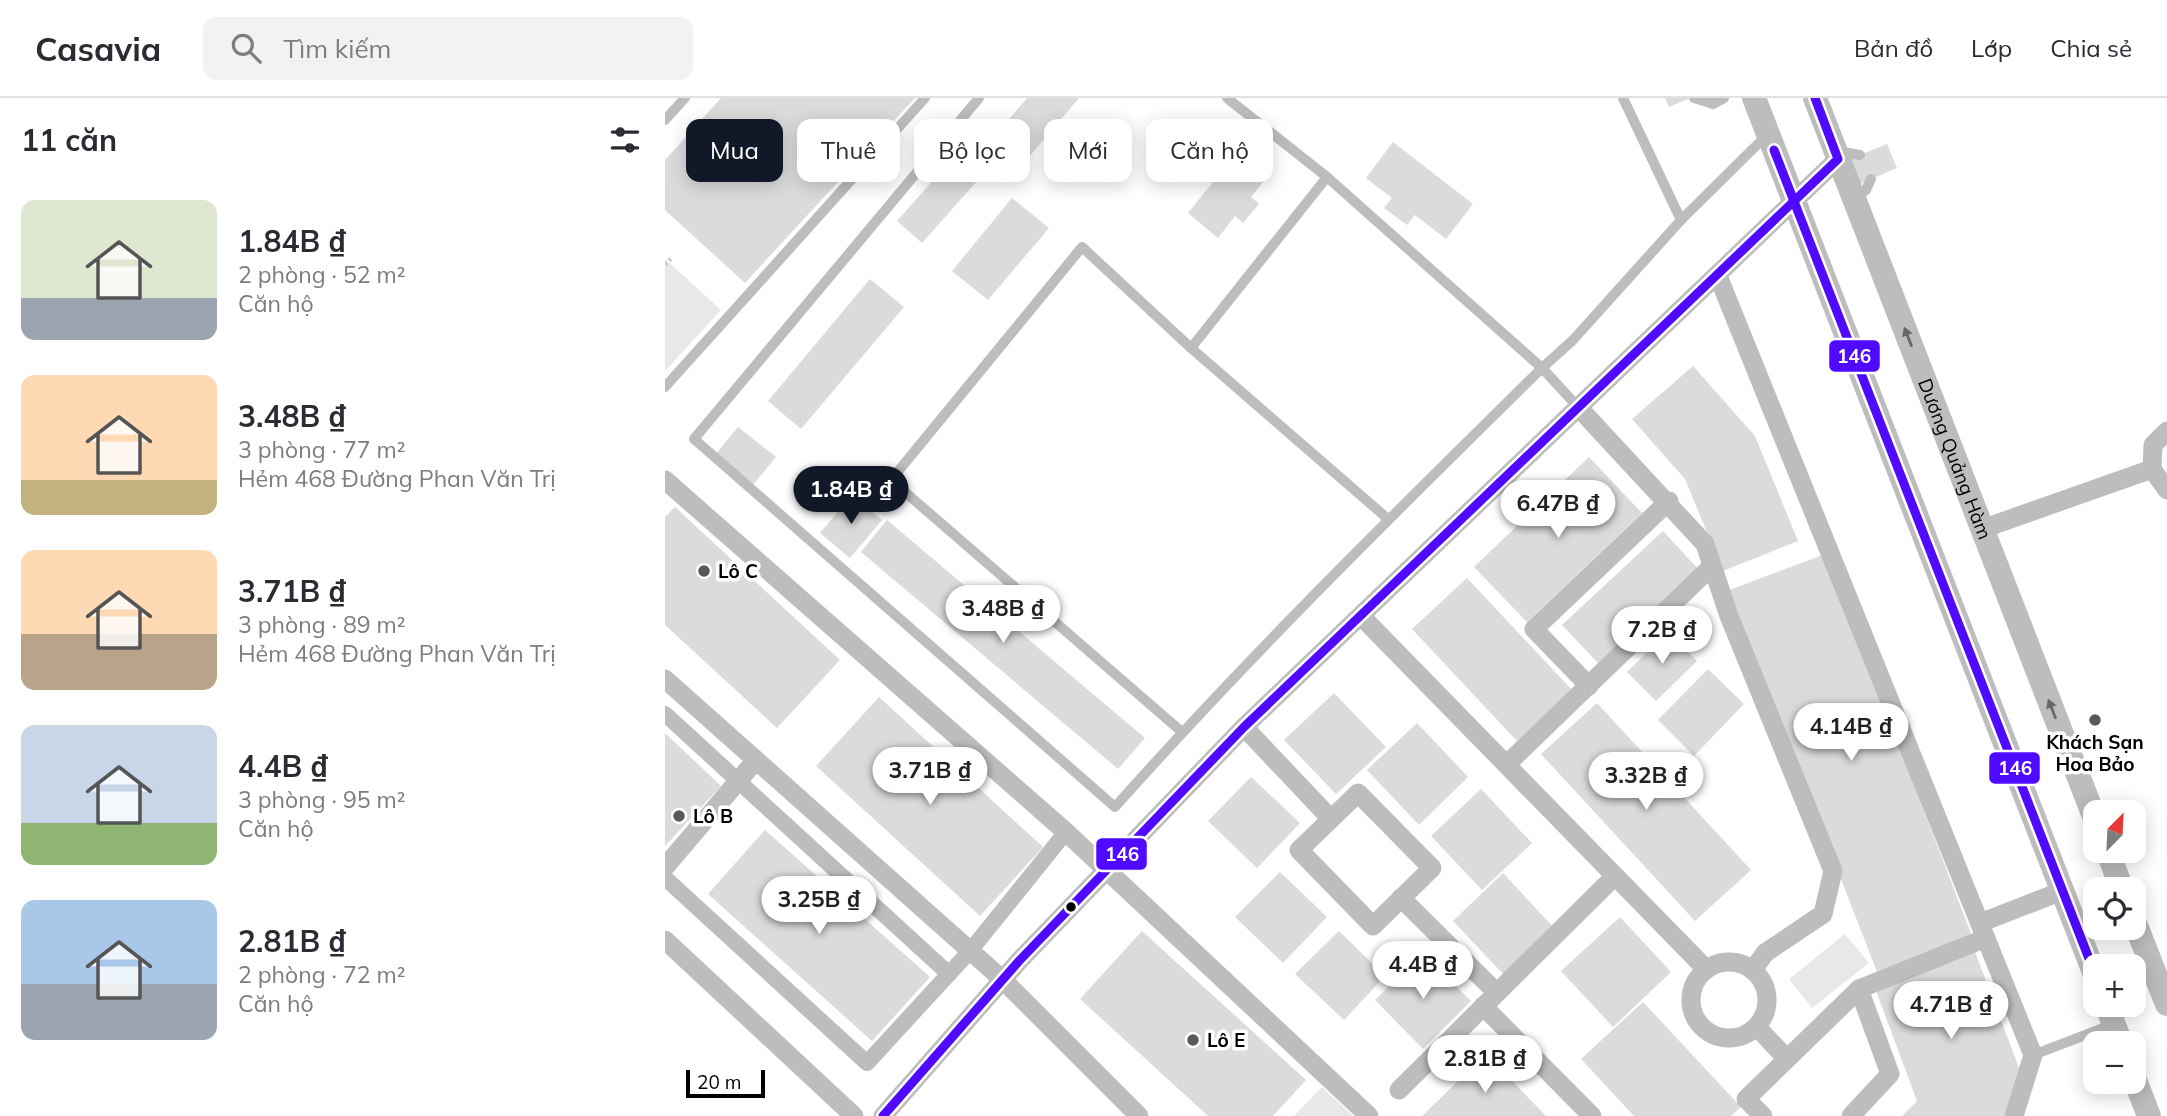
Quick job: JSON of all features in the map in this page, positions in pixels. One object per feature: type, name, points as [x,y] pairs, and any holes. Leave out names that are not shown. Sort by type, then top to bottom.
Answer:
[{"type":"street","points":[[1754,98],[2087,954]]},
{"type":"street","name":"Dương Quảng Hàm","points":[[1815,98],[1845,155],[1854,199],[2088,800]]},
{"type":"street","points":[[883,1116],[1003,981],[1244,727],[1845,155]]},
{"type":"street","points":[[1718,276],[2033,1055],[2014,1116]]},
{"type":"street","points":[[1579,408],[1669,501],[1705,544],[1767,712],[1833,871],[1823,914],[1765,953],[1753,970]]},
{"type":"street","points":[[2167,431],[2154,444],[2152,469],[2167,490]]},
{"type":"street","points":[[1982,529],[2152,469]]},
{"type":"street","points":[[665,480],[1066,832],[1369,1116]]},
{"type":"street","points":[[1589,686],[1534,629],[1669,501]]},
{"type":"street","points":[[1507,764],[1711,566]]},
{"type":"street","points":[[1361,616],[1706,969]]},
{"type":"street","points":[[665,679],[1003,981],[1139,1116]]},
{"type":"street","points":[[665,714],[949,974]]},
{"type":"street","points":[[1244,727],[1331,819]]},
{"type":"street","points":[[665,867],[756,760]]},
{"type":"street","points":[[1358,793],[1432,868],[1373,926],[1299,850],[1331,819],[1358,793]]},
{"type":"street","points":[[665,878],[867,1063],[970,951],[1066,832]]},
{"type":"street","points":[[1399,1090],[1615,876]]},
{"type":"street","points":[[1763,1116],[1746,1099],[1859,989],[2062,891]]},
{"type":"street","points":[[1401,898],[1592,1116]]},
{"type":"street","points":[[665,940],[854,1116]]},
{"type":"street","points":[[2142,940],[2167,1004]]},
{"type":"street","points":[[1729,962],[1742,963],[1753,970],[1767,991],[1765,1017],[1757,1027],[1734,1039],[1709,1033],[1699,1024],[1691,1002],[1697,978],[1706,969],[1729,962]]},
{"type":"street","points":[[1851,1116],[1890,1074],[1859,989]]},
{"type":"street","points":[[1757,1027],[1787,1059]]},
{"type":"street","points":[[2140,1094],[2149,1116]]},
{"type":"lane","points":[[665,120],[685,98]]},
{"type":"lane","points":[[665,387],[925,98]]},
{"type":"lane","points":[[979,98],[694,439],[1115,807],[1182,732],[1388,519],[1573,340],[1681,220],[1768,134]]},
{"type":"lane","points":[[1227,98],[1327,177],[1542,368],[1579,408]]},
{"type":"lane","points":[[1623,98],[1681,220]]},
{"type":"lane","points":[[1694,98],[1713,104],[1724,98]]},
{"type":"lane","points":[[1191,348],[1327,177]]},
{"type":"lane","points":[[1854,199],[1865,190],[1871,179]]},
{"type":"lane","points":[[1182,732],[891,480],[1081,247],[1191,348],[1388,519]]},
{"type":"lane","points":[[2033,1055],[2114,1024]]},
{"type":"path","points":[[665,264],[673,257]]},
{"type":"shaded area","points":[[665,259],[721,310],[665,371]]},
{"type":"shaded area","points":[[1845,934],[1869,963],[1812,1008],[1789,979]]},
{"type":"shaded area","points":[[1322,1087],[1353,1116],[1294,1116]]},
{"type":"building","points":[[721,98],[915,98],[896,119],[797,119],[797,182],[838,182],[745,283],[665,210],[665,160],[686,137],[686,182],[783,182],[783,119],[702,119]]},
{"type":"building","points":[[1027,98],[1079,98],[1061,119],[1044,119],[1044,139],[1030,156],[1030,119],[1009,119]]},
{"type":"building","points":[[1665,98],[1690,98],[1669,107]]},
{"type":"building","points":[[1393,142],[1473,204],[1446,239],[1415,215],[1407,225],[1384,208],[1392,198],[1366,178]]},
{"type":"building","points":[[1887,144],[1897,168],[1860,184],[1850,159]]},
{"type":"building","points":[[932,182],[976,182],[922,243],[897,221]]},
{"type":"building","points":[[1213,182],[1263,182],[1251,197],[1259,204],[1243,223],[1235,216],[1218,238],[1188,213]]},
{"type":"building","points":[[1012,198],[1049,228],[988,300],[952,271]]},
{"type":"building","points":[[870,279],[904,307],[801,429],[768,401]]},
{"type":"building","points":[[1693,366],[1755,436],[1798,541],[1723,571],[1685,479],[1632,419]]},
{"type":"building","points":[[738,427],[776,457],[753,485],[715,455]]},
{"type":"building","points":[[1589,457],[1642,513],[1527,622],[1474,567]]},
{"type":"building","points":[[852,495],[882,520],[850,558],[820,533]]},
{"type":"building","name":"Lô C","points":[[675,507],[840,660],[777,728],[665,625],[665,517]]},
{"type":"building","points":[[887,520],[1145,738],[1118,769],[861,552]]},
{"type":"building","points":[[1663,531],[1698,569],[1598,663],[1562,625]]},
{"type":"building","points":[[1825,554],[1972,936],[1877,972],[1729,590]]},
{"type":"building","points":[[1467,578],[1572,690],[1517,741],[1412,629]]},
{"type":"building","points":[[1668,632],[1697,661],[1656,701],[1627,672]]},
{"type":"building","points":[[1708,669],[1744,704],[1694,756],[1658,720]]},
{"type":"building","points":[[1334,693],[1386,747],[1336,794],[1284,740]]},
{"type":"building","points":[[879,697],[1043,847],[980,916],[816,766]]},
{"type":"building","points":[[1597,703],[1751,870],[1695,921],[1541,754]]},
{"type":"building","points":[[1417,723],[1468,777],[1419,825],[1367,770]]},
{"type":"building","name":"Lô B","points":[[665,733],[721,786],[665,846]]},
{"type":"building","points":[[1251,777],[1300,823],[1257,868],[1208,821]]},
{"type":"building","points":[[1481,789],[1532,843],[1482,890],[1431,836]]},
{"type":"building","points":[[765,830],[930,977],[872,1041],[708,894]]},
{"type":"building","points":[[1280,872],[1327,917],[1283,963],[1235,917]]},
{"type":"building","points":[[1503,873],[1554,928],[1504,975],[1453,921]]},
{"type":"building","points":[[1620,917],[1671,972],[1613,1027],[1561,971]]},
{"type":"building","name":"Lô E","points":[[1142,931],[1306,1080],[1273,1116],[1208,1116],[1080,999]]},
{"type":"building","points":[[1339,931],[1385,976],[1344,1020],[1295,974]]},
{"type":"building","points":[[1975,952],[2019,1068],[2005,1116],[1902,1116],[1917,1101],[1875,988]]},
{"type":"building","points":[[1423,953],[1471,1001],[1423,1049],[1375,1000]]},
{"type":"building","points":[[1643,1002],[1741,1107],[1731,1116],[1634,1116],[1581,1059]]},
{"type":"building","points":[[1486,1054],[1546,1116],[1422,1116]]},
{"type":"transit line","name":"146","points":[[883,1116],[1019,961],[1244,727],[1838,159],[1815,98]]},
{"type":"transit line","name":"146","points":[[1774,150],[2087,954]]},
{"type":"place","name":"Lô C","points":[[704,571]]},
{"type":"place","name":"Khách Sạn Hoa Bảo","points":[[2095,720]]},
{"type":"place","name":"Lô B","points":[[679,816]]},
{"type":"place","name":"Lô E","points":[[1193,1040]]}]
